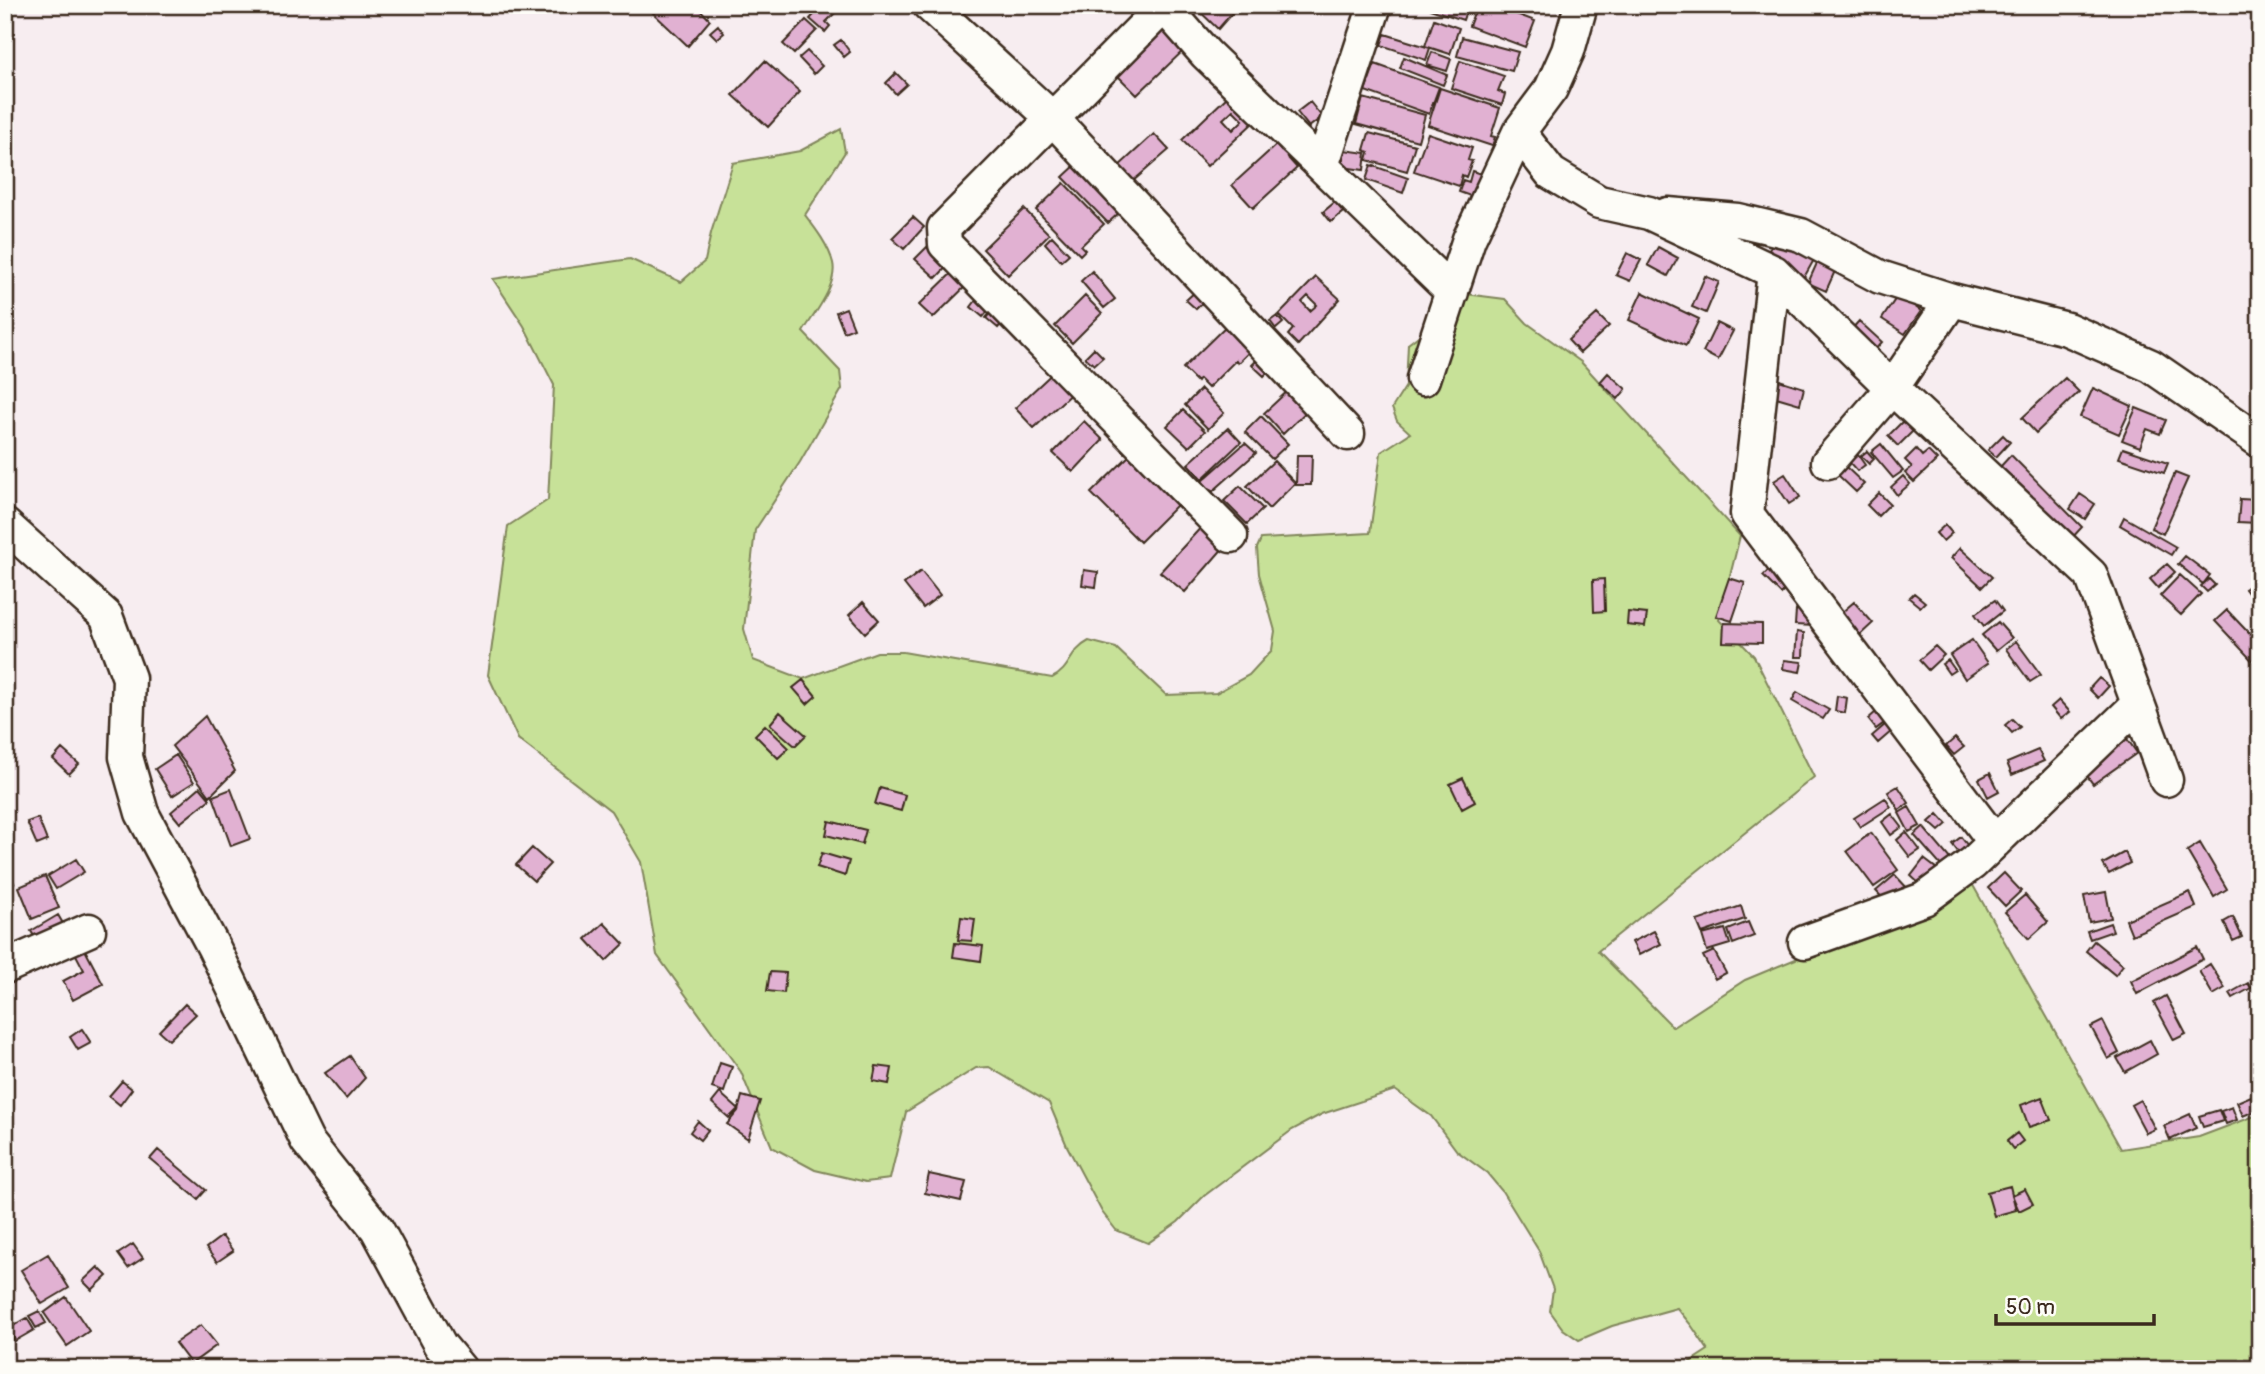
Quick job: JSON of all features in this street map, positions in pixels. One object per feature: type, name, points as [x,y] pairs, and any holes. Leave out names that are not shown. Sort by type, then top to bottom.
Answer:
[{"type":"street","points":[[929,5],[1052,118],[1348,434]]},
{"type":"street","points":[[1322,166],[1376,5]]},
{"type":"street","points":[[1423,379],[1468,239],[1519,132],[1551,89],[1569,51],[1581,5]]},
{"type":"street","points":[[1231,536],[945,244],[944,228],[1164,6],[1206,54],[1452,292]]},
{"type":"street","points":[[1519,132],[1550,173],[1599,202],[1649,213],[1738,220],[1801,235],[1880,277],[1952,300],[2067,329],[2151,366],[2260,441]]},
{"type":"street","points":[[1649,213],[1774,272],[1892,388],[2091,575],[2166,780]]},
{"type":"street","points":[[1774,272],[1747,514],[1995,842]]},
{"type":"street","points":[[1828,462],[1892,388],[1952,300]]},
{"type":"street","points":[[5,525],[106,616],[129,678],[126,757],[142,813],[214,948],[307,1141],[377,1229],[440,1345],[460,1369]]},
{"type":"street","points":[[1805,942],[1924,899],[1973,863],[2138,704]]},
{"type":"street","points":[[5,967],[89,930]]},
{"type":"green space","points":[[841,129],[845,152],[805,215],[828,250],[834,272],[829,290],[803,332],[840,371],[842,389],[800,462],[755,530],[744,629],[753,660],[803,679],[877,652],[903,652],[1052,678],[1063,670],[1082,645],[1089,641],[1116,648],[1166,695],[1216,693],[1249,675],[1272,650],[1275,631],[1259,574],[1257,548],[1261,539],[1370,533],[1381,452],[1410,433],[1397,421],[1392,408],[1406,386],[1408,344],[1448,313],[1458,293],[1505,299],[1527,323],[1581,362],[1740,536],[1719,620],[1754,656],[1814,777],[1598,951],[1673,1027],[1745,980],[1803,956],[1893,928],[1933,911],[1970,880],[2121,1149],[2199,1137],[2260,1114],[2260,1369],[1679,1369],[1708,1350],[1677,1308],[1612,1326],[1579,1340],[1563,1329],[1550,1311],[1553,1289],[1539,1251],[1502,1191],[1487,1173],[1457,1151],[1431,1116],[1395,1090],[1322,1114],[1292,1130],[1204,1196],[1178,1222],[1148,1243],[1116,1230],[1102,1212],[1067,1146],[1049,1103],[989,1067],[976,1068],[906,1112],[890,1179],[866,1182],[815,1170],[772,1147],[741,1072],[657,955],[641,862],[611,811],[518,739],[488,675],[508,526],[548,500],[554,385],[524,326],[493,279],[630,259],[681,282],[705,261],[733,163],[800,151]]},
{"type":"building","points":[[658,5],[696,5],[710,20],[688,46],[652,12]]},
{"type":"building","points":[[823,5],[831,5],[837,11],[826,22],[830,26],[825,32],[810,19]]},
{"type":"building","points":[[1193,5],[1239,5],[1218,29]]},
{"type":"building","points":[[1431,5],[1468,5],[1463,20],[1430,9]]},
{"type":"building","points":[[1477,5],[1492,5],[1535,21],[1525,47],[1469,26]]},
{"type":"building","points":[[1434,19],[1459,28],[1450,54],[1425,46]]},
{"type":"building","points":[[806,20],[817,30],[794,54],[783,44]]},
{"type":"building","points":[[1164,23],[1187,47],[1137,95],[1113,71]]},
{"type":"building","points":[[718,25],[724,33],[717,39],[710,32]]},
{"type":"building","points":[[1385,34],[1430,48],[1426,60],[1381,45]]},
{"type":"building","points":[[1462,37],[1518,52],[1512,71],[1457,56]]},
{"type":"building","points":[[841,40],[850,52],[844,57],[834,45]]},
{"type":"building","points":[[807,51],[822,66],[814,74],[799,58]]},
{"type":"building","points":[[1432,52],[1451,59],[1447,71],[1427,65]]},
{"type":"building","points":[[1404,57],[1447,75],[1443,85],[1400,68]]},
{"type":"building","points":[[765,61],[800,92],[768,127],[733,95]]},
{"type":"building","points":[[1460,61],[1504,76],[1498,91],[1505,94],[1502,105],[1451,88]]},
{"type":"building","points":[[1375,64],[1439,87],[1429,114],[1365,91]]},
{"type":"building","points":[[896,73],[907,84],[896,94],[886,83]]},
{"type":"building","points":[[1440,88],[1500,108],[1491,136],[1495,137],[1492,146],[1428,125]]},
{"type":"building","points":[[1228,96],[1254,122],[1207,166],[1182,140]],"holes":[[[1233,110],[1243,120],[1233,130],[1223,119]]]},
{"type":"building","points":[[1363,98],[1425,115],[1418,141],[1356,124]]},
{"type":"building","points":[[1310,102],[1322,117],[1309,127],[1297,112]]},
{"type":"building","points":[[1369,133],[1415,145],[1407,171],[1367,160],[1369,152],[1364,150]]},
{"type":"building","points":[[1428,133],[1472,148],[1468,160],[1472,161],[1466,177],[1462,175],[1459,186],[1414,171]]},
{"type":"building","points":[[1154,134],[1169,150],[1133,181],[1119,166]]},
{"type":"building","points":[[1289,143],[1298,151],[1289,159],[1297,168],[1253,208],[1232,185],[1276,145],[1281,151]]},
{"type":"building","points":[[1344,150],[1366,153],[1364,170],[1342,167]]},
{"type":"building","points":[[1077,164],[1121,211],[1108,223],[1063,177]]},
{"type":"building","points":[[1371,165],[1408,178],[1403,193],[1366,180]]},
{"type":"building","points":[[1472,171],[1484,175],[1476,198],[1459,192],[1463,180],[1469,182]]},
{"type":"building","points":[[1064,183],[1104,224],[1081,246],[1085,250],[1080,255],[1036,210]]},
{"type":"building","points":[[1335,202],[1343,212],[1331,222],[1323,212]]},
{"type":"building","points":[[1024,209],[1049,234],[1008,275],[983,249]]},
{"type":"building","points":[[913,217],[924,227],[904,249],[892,238]]},
{"type":"building","points":[[1052,236],[1069,254],[1061,261],[1045,243]]},
{"type":"building","points":[[1776,237],[1815,258],[1802,281],[1763,261]]},
{"type":"building","points":[[934,240],[954,259],[936,278],[915,259]]},
{"type":"building","points":[[1658,247],[1678,258],[1668,276],[1648,265]]},
{"type":"building","points":[[1627,253],[1641,260],[1630,281],[1616,275]]},
{"type":"building","points":[[1817,263],[1835,271],[1826,291],[1808,283]]},
{"type":"building","points":[[959,266],[973,279],[933,318],[919,305]]},
{"type":"building","points":[[1092,271],[1115,299],[1104,308],[1081,281]]},
{"type":"building","points":[[1705,276],[1719,282],[1706,313],[1692,307]]},
{"type":"building","points":[[1316,277],[1340,299],[1298,345],[1288,335],[1293,329],[1279,315]],"holes":[[[1308,296],[1317,305],[1310,311],[1302,302]]]},
{"type":"building","points":[[984,290],[997,300],[983,317],[971,307]]},
{"type":"building","points":[[1196,291],[1205,300],[1196,309],[1186,300]]},
{"type":"building","points":[[1642,292],[1699,319],[1686,346],[1629,320]]},
{"type":"building","points":[[1898,295],[1921,311],[1905,334],[1882,319]]},
{"type":"building","points":[[1085,296],[1102,313],[1072,343],[1055,326]]},
{"type":"building","points":[[997,305],[1009,315],[998,328],[986,318]]},
{"type":"building","points":[[846,308],[854,328],[844,332],[836,312]]},
{"type":"building","points":[[1597,314],[1609,326],[1580,353],[1568,340]]},
{"type":"building","points":[[1277,316],[1283,323],[1276,329],[1270,321]]},
{"type":"building","points":[[1859,321],[1882,342],[1873,352],[1850,331]]},
{"type":"building","points":[[1230,322],[1254,347],[1238,363],[1236,360],[1208,388],[1199,379],[1197,382],[1183,368]]},
{"type":"building","points":[[1717,323],[1733,331],[1718,360],[1703,352]]},
{"type":"building","points":[[1094,348],[1103,357],[1094,365],[1085,357]]},
{"type":"building","points":[[1260,357],[1272,368],[1264,376],[1252,365]]},
{"type":"building","points":[[1057,369],[1076,389],[1034,428],[1015,408]]},
{"type":"building","points":[[1608,373],[1626,389],[1618,399],[1600,382]]},
{"type":"building","points":[[2065,378],[2079,392],[2036,433],[2022,418]]},
{"type":"building","points":[[1779,380],[1804,388],[1800,404],[1773,396]]},
{"type":"building","points":[[1291,388],[1310,408],[1283,434],[1264,413]]},
{"type":"building","points":[[2093,388],[2132,406],[2119,434],[2080,417]]},
{"type":"building","points":[[1201,389],[1224,413],[1208,429],[1185,405]]},
{"type":"building","points":[[2136,408],[2166,420],[2160,434],[2147,429],[2140,447],[2122,440]]},
{"type":"building","points":[[1183,410],[1205,431],[1189,447],[1167,426]]},
{"type":"building","points":[[1261,416],[1288,444],[1272,459],[1245,432]]},
{"type":"building","points":[[1904,420],[1914,430],[1898,446],[1888,436]]},
{"type":"building","points":[[1084,421],[1103,440],[1073,472],[1053,453]]},
{"type":"building","points":[[1228,428],[1241,442],[1202,479],[1188,464]]},
{"type":"building","points":[[2003,435],[2010,442],[1996,457],[1988,450]]},
{"type":"building","points":[[1245,443],[1256,453],[1212,492],[1202,481]]},
{"type":"building","points":[[1881,444],[1903,471],[1893,478],[1871,452]]},
{"type":"building","points":[[2123,448],[2168,463],[2164,473],[2119,458]]},
{"type":"building","points":[[1916,449],[1922,456],[1928,451],[1937,460],[1914,482],[1905,473],[1912,467],[1905,460]]},
{"type":"building","points":[[1134,451],[1182,500],[1140,542],[1091,493]]},
{"type":"building","points":[[1867,451],[1874,459],[1869,464],[1861,456]]},
{"type":"building","points":[[1297,455],[1312,455],[1311,485],[1296,485]]},
{"type":"building","points":[[1858,455],[1865,465],[1857,471],[1849,462]]},
{"type":"building","points":[[2011,455],[2082,527],[2071,539],[2000,467]]},
{"type":"building","points":[[1274,461],[1295,483],[1269,509],[1247,486]]},
{"type":"building","points":[[1846,467],[1864,484],[1856,492],[1838,475]]},
{"type":"building","points":[[2175,473],[2188,478],[2163,534],[2151,528]]},
{"type":"building","points":[[1785,474],[1800,497],[1789,504],[1774,481]]},
{"type":"building","points":[[1903,476],[1910,484],[1897,495],[1891,487]]},
{"type":"building","points":[[1240,486],[1263,509],[1247,524],[1224,501]]},
{"type":"building","points":[[1879,493],[1890,504],[1878,516],[1867,505]]},
{"type":"building","points":[[2080,494],[2095,504],[2085,519],[2070,509]]},
{"type":"building","points":[[2240,499],[2258,500],[2257,523],[2238,522]]},
{"type":"building","points":[[2124,517],[2176,547],[2171,555],[2120,525]]},
{"type":"building","points":[[1204,524],[1225,546],[1185,592],[1160,572]]},
{"type":"building","points":[[1945,525],[1952,533],[1943,541],[1936,533]]},
{"type":"building","points":[[1960,548],[1992,577],[1982,587],[1951,558]]},
{"type":"building","points":[[2185,556],[2210,575],[2203,584],[2178,564]]},
{"type":"building","points":[[2167,564],[2175,572],[2158,588],[2150,579]]},
{"type":"building","points":[[1774,565],[1791,584],[1781,594],[1763,576]]},
{"type":"building","points":[[1084,570],[1098,572],[1096,587],[1082,585]]},
{"type":"building","points":[[921,571],[940,595],[923,608],[904,584]]},
{"type":"building","points":[[2180,575],[2201,594],[2181,615],[2160,596]]},
{"type":"building","points":[[1729,578],[1745,583],[1732,621],[1716,616]]},
{"type":"building","points":[[1604,579],[1605,611],[1594,612],[1593,580]]},
{"type":"building","points":[[2209,579],[2215,585],[2207,592],[2201,586]]},
{"type":"building","points":[[2257,580],[2260,583],[2260,591],[2251,597],[2245,589]]},
{"type":"building","points":[[1914,593],[1925,602],[1920,607],[1909,598]]},
{"type":"building","points":[[1995,600],[2003,611],[1984,626],[1975,614]]},
{"type":"building","points":[[863,602],[879,620],[865,633],[849,615]]},
{"type":"building","points":[[1854,602],[1873,623],[1860,635],[1841,613]]},
{"type":"building","points":[[1796,610],[1815,611],[1814,626],[1795,625]]},
{"type":"building","points":[[2227,610],[2260,645],[2260,669],[2215,621]]},
{"type":"building","points":[[1628,612],[1647,614],[1645,627],[1627,625]]},
{"type":"building","points":[[1998,622],[2012,638],[1996,651],[1982,635]]},
{"type":"building","points":[[1724,623],[1762,624],[1762,643],[1723,642]]},
{"type":"building","points":[[1797,632],[1804,633],[1803,657],[1795,657]]},
{"type":"building","points":[[1972,640],[1988,663],[1965,679],[1950,655]]},
{"type":"building","points":[[2016,641],[2041,675],[2030,682],[2006,649]]},
{"type":"building","points":[[1935,646],[1944,655],[1928,670],[1919,660]]},
{"type":"building","points":[[1784,660],[1802,662],[1800,672],[1783,669]]},
{"type":"building","points":[[1948,660],[1955,670],[1949,674],[1942,664]]},
{"type":"building","points":[[2099,678],[2109,686],[2098,698],[2089,689]]},
{"type":"building","points":[[803,680],[816,696],[807,704],[793,688]]},
{"type":"building","points":[[1797,692],[1829,710],[1823,719],[1792,701]]},
{"type":"building","points":[[1837,696],[1847,698],[1845,713],[1835,711]]},
{"type":"building","points":[[2059,700],[2070,712],[2061,719],[2051,707]]},
{"type":"building","points":[[780,712],[806,735],[795,746],[770,724]]},
{"type":"building","points":[[1876,712],[1884,723],[1876,729],[1868,719]]},
{"type":"building","points":[[205,716],[235,771],[210,796],[172,746]]},
{"type":"building","points":[[2012,719],[2020,727],[2012,733],[2005,725]]},
{"type":"building","points":[[1886,724],[1892,731],[1878,743],[1872,736]]},
{"type":"building","points":[[765,725],[789,748],[778,758],[755,735]]},
{"type":"building","points":[[2125,736],[2137,753],[2093,784],[2081,767]]},
{"type":"building","points":[[1955,738],[1964,747],[1954,755],[1946,746]]},
{"type":"building","points":[[62,749],[79,764],[69,774],[53,759]]},
{"type":"building","points":[[2038,750],[2044,761],[2012,775],[2007,763]]},
{"type":"building","points":[[176,755],[194,782],[172,796],[155,769]]},
{"type":"building","points":[[1990,773],[1999,791],[1988,797],[1979,779]]},
{"type":"building","points":[[1463,778],[1475,802],[1462,809],[1450,784]]},
{"type":"building","points":[[1898,786],[1909,803],[1899,810],[1888,792]]},
{"type":"building","points":[[200,787],[210,799],[180,823],[171,812]]},
{"type":"building","points":[[880,788],[905,795],[901,811],[875,804]]},
{"type":"building","points":[[231,789],[250,839],[231,846],[213,796]]},
{"type":"building","points":[[1885,798],[1891,807],[1860,827],[1854,818]]},
{"type":"building","points":[[1909,807],[1920,826],[1909,832],[1899,813]]},
{"type":"building","points":[[1892,814],[1902,827],[1891,835],[1882,822]]},
{"type":"building","points":[[1938,814],[1947,824],[1939,831],[1929,822]]},
{"type":"building","points":[[38,818],[47,841],[37,845],[27,822]]},
{"type":"building","points":[[829,821],[866,830],[862,844],[826,835]]},
{"type":"building","points":[[1923,827],[1951,860],[1942,867],[1914,835]]},
{"type":"building","points":[[1906,832],[1920,850],[1910,857],[1897,840]]},
{"type":"building","points":[[1871,833],[1898,870],[1874,887],[1847,851]]},
{"type":"building","points":[[1961,837],[1968,846],[1959,853],[1952,844]]},
{"type":"building","points":[[2200,843],[2227,889],[2214,897],[2187,851]]},
{"type":"building","points":[[532,848],[550,864],[534,881],[516,865]]},
{"type":"building","points":[[2125,852],[2130,863],[2109,874],[2103,864]]},
{"type":"building","points":[[822,853],[849,861],[845,876],[817,867]]},
{"type":"building","points":[[76,859],[84,872],[56,889],[48,876]]},
{"type":"building","points":[[1924,859],[1937,869],[1922,886],[1911,876]]},
{"type":"building","points":[[7,869],[14,883],[5,887],[5,870]]},
{"type":"building","points":[[2004,873],[2021,891],[2005,906],[1988,888]]},
{"type":"building","points":[[1895,875],[1909,890],[1890,906],[1876,891]]},
{"type":"building","points":[[45,876],[59,908],[32,919],[19,887]]},
{"type":"building","points":[[2106,892],[2111,918],[2089,922],[2084,896]]},
{"type":"building","points":[[2190,892],[2196,907],[2132,935],[2126,920]]},
{"type":"building","points":[[2025,895],[2048,922],[2029,939],[2005,912]]},
{"type":"building","points":[[1741,906],[1745,919],[1702,933],[1697,921]]},
{"type":"building","points":[[58,915],[65,927],[38,943],[31,931]]},
{"type":"building","points":[[961,917],[975,919],[972,941],[958,940]]},
{"type":"building","points":[[2233,917],[2242,937],[2233,941],[2224,922]]},
{"type":"building","points":[[1748,922],[1754,936],[1733,944],[1728,930]]},
{"type":"building","points":[[604,923],[624,944],[606,961],[586,939]]},
{"type":"building","points":[[2110,923],[2113,931],[2090,939],[2087,931]]},
{"type":"building","points":[[1725,929],[1730,944],[1707,951],[1702,935]]},
{"type":"building","points":[[1654,931],[1661,944],[1639,955],[1632,942]]},
{"type":"building","points":[[2094,941],[2123,965],[2115,975],[2086,951]]},
{"type":"building","points":[[955,943],[983,946],[981,961],[953,957]]},
{"type":"building","points":[[83,946],[103,984],[73,1000],[63,981],[84,970],[74,951]]},
{"type":"building","points":[[2197,947],[2203,959],[2137,994],[2131,981]]},
{"type":"building","points":[[1714,951],[1726,973],[1715,979],[1703,956]]},
{"type":"building","points":[[2210,964],[2225,988],[2213,995],[2199,971]]},
{"type":"building","points":[[770,972],[786,973],[784,993],[767,991]]},
{"type":"building","points":[[2248,983],[2251,988],[2233,998],[2230,993]]},
{"type":"building","points":[[2166,996],[2186,1034],[2174,1040],[2154,1003]]},
{"type":"building","points":[[185,1004],[196,1014],[169,1040],[159,1031]]},
{"type":"building","points":[[2103,1021],[2119,1053],[2108,1059],[2091,1027]]},
{"type":"building","points":[[82,1029],[91,1043],[78,1050],[70,1037]]},
{"type":"building","points":[[2150,1040],[2157,1054],[2125,1072],[2117,1058]]},
{"type":"building","points":[[350,1056],[365,1078],[346,1099],[325,1073]]},
{"type":"building","points":[[720,1063],[732,1067],[724,1092],[712,1088]]},
{"type":"building","points":[[876,1066],[892,1068],[889,1084],[873,1081]]},
{"type":"building","points":[[122,1081],[132,1089],[120,1105],[109,1096]]},
{"type":"building","points":[[720,1093],[738,1109],[729,1118],[712,1103]]},
{"type":"building","points":[[742,1096],[760,1101],[748,1139],[727,1124],[738,1111]]},
{"type":"building","points":[[2251,1096],[2257,1110],[2243,1116],[2237,1102]]},
{"type":"building","points":[[2042,1097],[2051,1120],[2029,1127],[2021,1105]]},
{"type":"building","points":[[2140,1100],[2155,1129],[2146,1133],[2131,1105]]},
{"type":"building","points":[[2232,1107],[2237,1120],[2226,1124],[2221,1111]]},
{"type":"building","points":[[2219,1110],[2223,1121],[2203,1127],[2199,1116]]},
{"type":"building","points":[[2190,1114],[2196,1128],[2170,1140],[2164,1126]]},
{"type":"building","points":[[698,1121],[708,1130],[700,1140],[690,1132]]},
{"type":"building","points":[[2017,1133],[2023,1141],[2013,1149],[2007,1141]]},
{"type":"building","points":[[158,1150],[206,1190],[198,1199],[150,1159]]},
{"type":"building","points":[[929,1174],[966,1182],[961,1201],[925,1193]]},
{"type":"building","points":[[2010,1186],[2016,1210],[1994,1216],[1987,1192]]},
{"type":"building","points":[[2025,1189],[2033,1204],[2019,1211],[2012,1195]]},
{"type":"building","points":[[222,1236],[233,1251],[217,1262],[206,1248]]},
{"type":"building","points":[[133,1244],[143,1258],[128,1268],[118,1254]]},
{"type":"building","points":[[48,1254],[69,1288],[42,1304],[21,1270]]},
{"type":"building","points":[[98,1267],[107,1276],[92,1290],[83,1281]]},
{"type":"building","points":[[66,1297],[89,1331],[67,1346],[44,1313]]},
{"type":"building","points":[[39,1311],[46,1323],[36,1328],[29,1316]]},
{"type":"building","points":[[27,1318],[34,1330],[15,1341],[8,1329]]},
{"type":"building","points":[[201,1325],[217,1345],[191,1364],[175,1343]]}]
